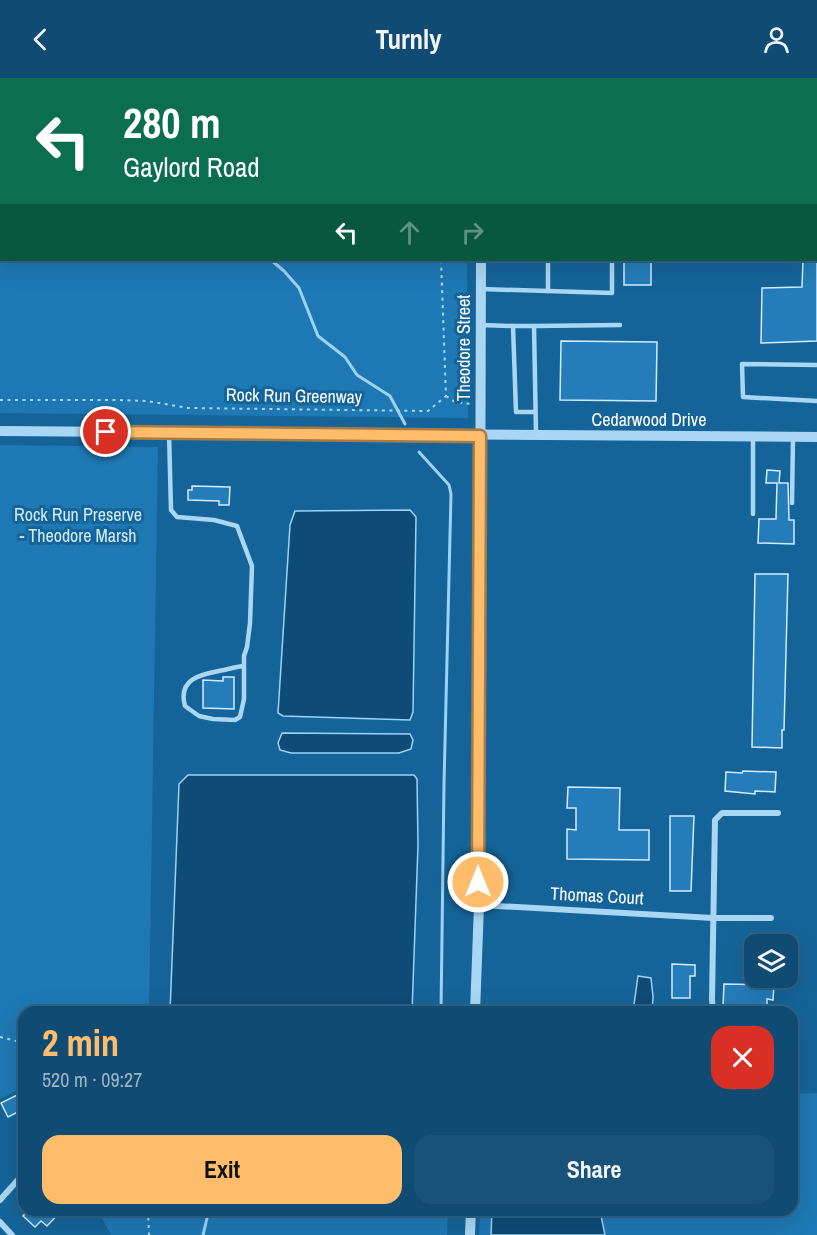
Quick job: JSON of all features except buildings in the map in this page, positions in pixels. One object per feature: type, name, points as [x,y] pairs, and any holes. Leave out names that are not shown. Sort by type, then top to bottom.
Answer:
[{"type":"street","name":"Theodore Street","points":[[476,1006],[481,261]]},
{"type":"street","name":"Cedarwood Drive","points":[[0,431],[817,437]]},
{"type":"street","points":[[713,1006],[715,820],[722,813],[778,813]]},
{"type":"street","name":"Thomas Court","points":[[478,905],[713,918],[771,918]]},
{"type":"street","points":[[0,1200],[18,1180]]},
{"type":"street","points":[[470,1235],[471,1216]]},
{"type":"street","points":[[0,1222],[12,1235]]},
{"type":"lane","points":[[548,261],[548,291]]},
{"type":"lane","points":[[481,289],[612,293],[612,261]]},
{"type":"lane","points":[[481,325],[620,325]]},
{"type":"lane","points":[[513,326],[516,412],[535,412]]},
{"type":"lane","points":[[534,326],[536,436]]},
{"type":"lane","points":[[817,365],[742,364],[743,397],[817,401]]},
{"type":"lane","points":[[169,432],[171,510],[177,517],[214,520],[237,526],[252,566],[252,598],[243,666],[244,699],[240,717],[235,720],[213,720],[199,716],[185,706],[183,698],[185,689],[193,679],[202,674],[243,666]]},
{"type":"lane","points":[[753,437],[753,514]]},
{"type":"lane","points":[[792,502],[793,437]]},
{"type":"path","points":[[441,261],[446,396],[455,402],[480,404]]},
{"type":"path","name":"Rock Run Greenway","points":[[0,400],[147,401],[188,408],[428,411],[446,396]]},
{"type":"path","points":[[0,1037],[18,1042]]},
{"type":"path","points":[[148,1216],[149,1235]]},
{"type":"green space","points":[[0,261],[467,261],[468,418],[0,413]]},
{"type":"green space","name":"Rock Run Preserve - Theodore Marsh","points":[[0,445],[158,447],[149,1006],[18,1006],[18,1090],[0,1099]]},
{"type":"green space","points":[[817,1093],[817,1235],[479,1235],[480,1216],[798,1216],[798,1094]]},
{"type":"green space","points":[[101,1216],[448,1216],[447,1235],[111,1235]]},
{"type":"shaded area","points":[[410,510],[416,517],[413,712],[410,720],[283,716],[278,713],[290,525],[295,511]]},
{"type":"shaded area","points":[[282,733],[410,734],[413,740],[411,749],[399,753],[291,753],[280,750],[278,743]]},
{"type":"shaded area","points":[[188,775],[414,775],[417,779],[418,845],[412,1006],[170,1006],[179,784]]},
{"type":"shaded area","points":[[638,976],[651,978],[652,1006],[634,1006]]},
{"type":"shaded area","points":[[492,1216],[601,1216],[605,1235],[491,1235]]},
{"type":"waterway","points":[[272,261],[299,288],[318,336],[345,357],[357,375],[390,396],[405,424]]},
{"type":"waterway","points":[[419,452],[449,485],[451,494],[441,1006]]},
{"type":"waterway","points":[[203,1235],[208,1216]]},
{"type":"route","points":[[106,432],[480,436],[478,882]]}]
